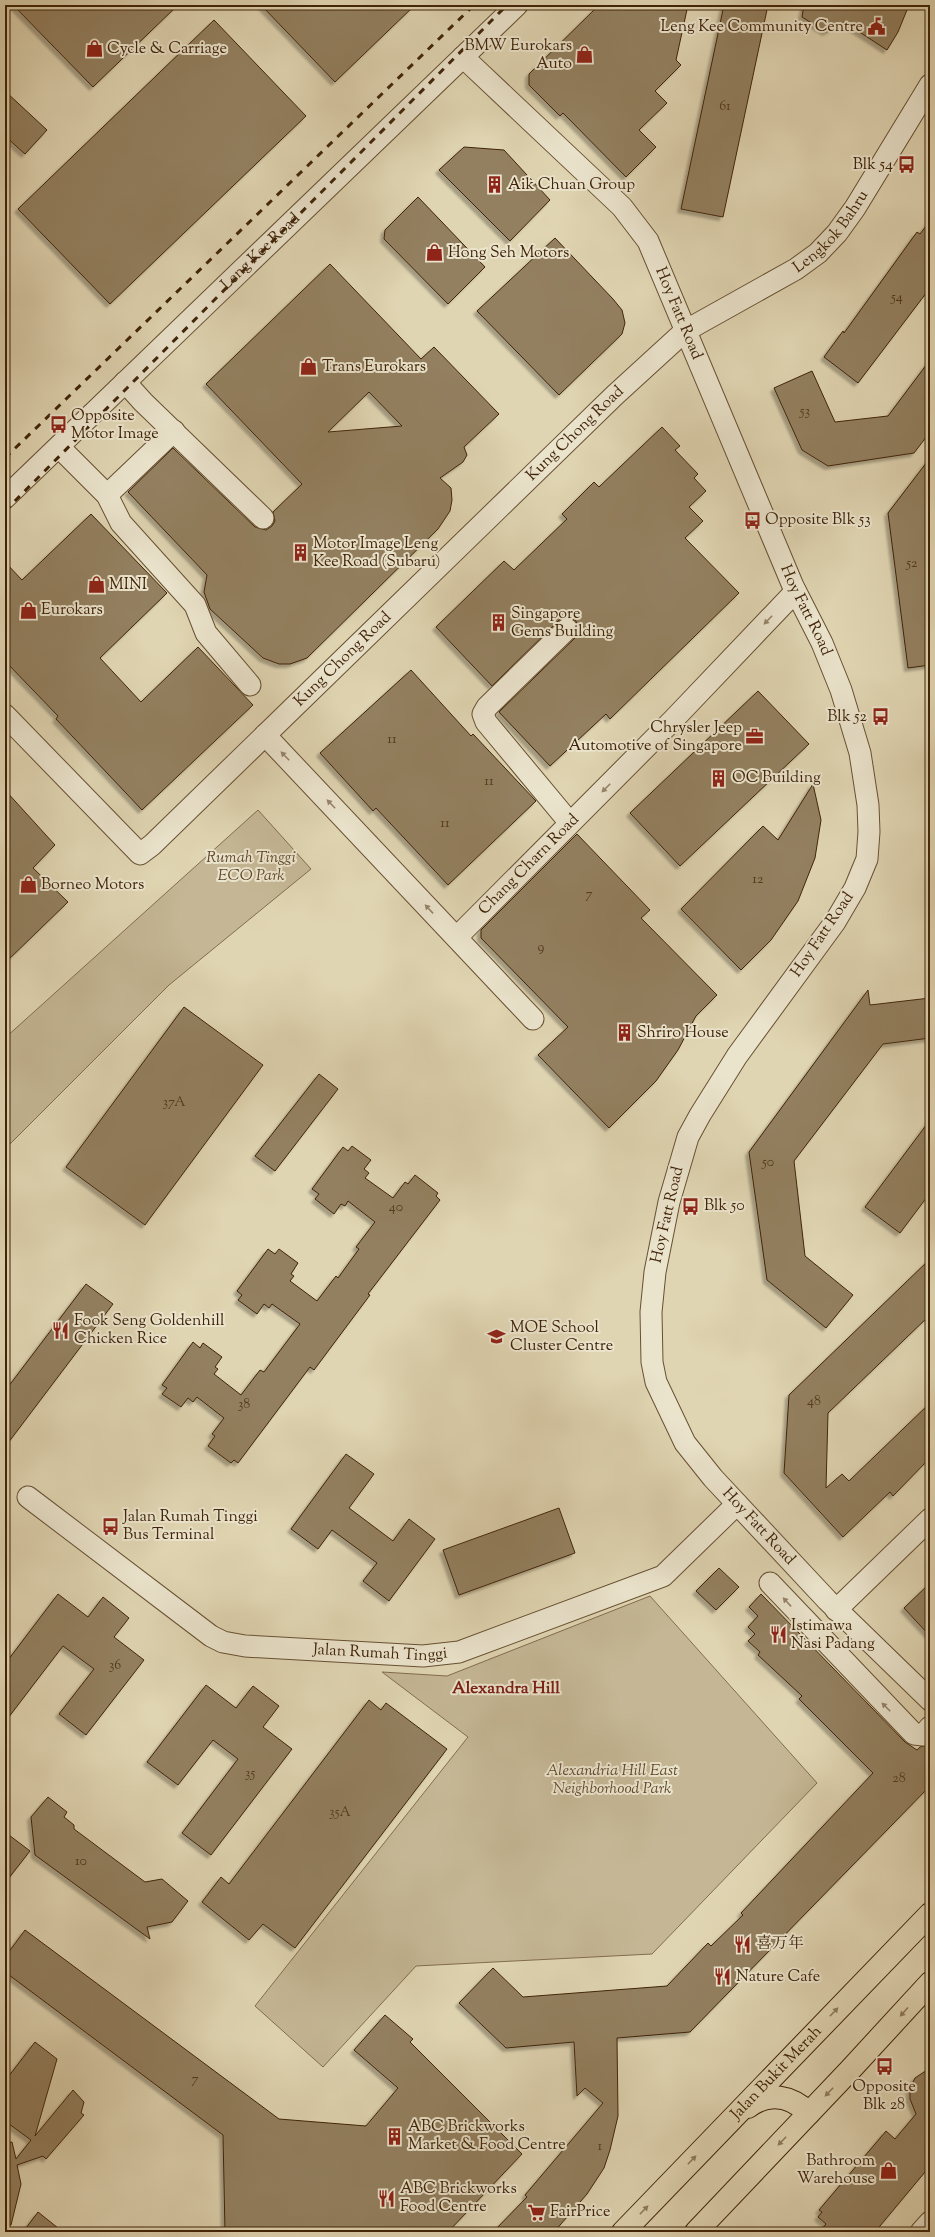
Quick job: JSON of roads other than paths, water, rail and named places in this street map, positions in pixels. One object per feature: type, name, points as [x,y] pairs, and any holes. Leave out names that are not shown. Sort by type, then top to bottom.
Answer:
[{"type":"main road","name":"Jalan Bukit Merah","points":[[623,2232],[930,1914]]},
{"type":"main road","points":[[696,2232],[930,1983]]},
{"type":"main road","points":[[730,2121],[756,2101],[774,2096],[798,2103],[809,2113]]},
{"type":"street","name":"Leng Kee Road","points":[[5,498],[517,5]]},
{"type":"street","name":"Hoy Fatt Road","points":[[463,57],[630,217],[648,241],[795,592],[822,643],[841,690],[860,752],[868,805],[869,832],[867,859],[855,888],[835,922],[737,1056],[688,1137],[666,1213],[655,1272],[651,1312],[653,1369],[656,1382],[669,1413],[685,1443],[713,1478],[836,1610],[930,1700]]},
{"type":"street","name":"Lengkok Bahru","points":[[686,331],[796,269],[818,253],[837,233],[855,208],[930,85]]},
{"type":"street","name":"Kung Chong Road","points":[[5,715],[140,854],[152,845],[616,394],[686,331]]},
{"type":"street","points":[[125,382],[143,402],[263,518]]},
{"type":"street","points":[[107,494],[174,432]]},
{"type":"street","points":[[59,447],[107,494],[121,523],[195,605],[206,633],[250,685]]},
{"type":"street","name":"Chang Charn Road","points":[[457,937],[673,720],[795,592]]},
{"type":"street","points":[[567,629],[487,707],[483,714],[486,722],[570,823]]},
{"type":"street","points":[[265,735],[533,1019]]},
{"type":"street","name":"Jalan Rumah Tinggi","points":[[28,1497],[211,1636],[223,1642],[245,1646],[423,1656],[459,1652],[663,1576],[737,1504]]},
{"type":"street","points":[[836,1610],[930,1519]]},
{"type":"street","points":[[770,1583],[914,1734],[923,1735],[930,1727]]},
{"type":"street","points":[[921,2232],[930,2222]]},
{"type":"railway","points":[[5,458],[474,5]]},
{"type":"railway","points":[[5,511],[507,5]]},
{"type":"place","name":"Leng Kee Community Centre","points":[[876,27]]},
{"type":"place","name":"Cycle & Carriage","points":[[94,49]]},
{"type":"place","name":"BMW Eurokars Auto","points":[[585,55]]},
{"type":"place","name":"Blk 54","points":[[906,165]]},
{"type":"place","name":"Aik Chuan Group","points":[[495,185]]},
{"type":"place","name":"Hong Seh Motors","points":[[435,253]]},
{"type":"place","name":"Trans Eurokars","points":[[309,367]]},
{"type":"place","name":"Opposite Motor Image","points":[[58,425]]},
{"type":"place","name":"Opposite Blk 53","points":[[752,520]]},
{"type":"place","name":"Motor Image Leng Kee Road (Subaru)","points":[[300,553]]},
{"type":"place","name":"MINI","points":[[96,585]]},
{"type":"place","name":"Eurokars","points":[[28,610]]},
{"type":"place","name":"Singapore Gems Building","points":[[498,623]]},
{"type":"place","name":"Blk 52","points":[[880,717]]},
{"type":"place","name":"Chrysler Jeep Automotive of Singapore","points":[[755,737]]},
{"type":"place","name":"OC Building","points":[[719,778]]},
{"type":"place","name":"Borneo Motors","points":[[28,885]]},
{"type":"place","name":"Shriro House","points":[[624,1033]]},
{"type":"place","name":"Blk 50","points":[[691,1206]]},
{"type":"place","name":"Fook Seng Goldenhill Chicken Rice","points":[[61,1330]]},
{"type":"place","name":"MOE School Cluster Centre","points":[[497,1337]]},
{"type":"place","name":"Jalan Rumah Tinggi Bus Terminal","points":[[110,1526]]},
{"type":"place","name":"Istimawa Nasi Padang","points":[[778,1635]]},
{"type":"place","name":"喜万年","points":[[743,1944]]},
{"type":"place","name":"Nature Cafe","points":[[723,1977]]},
{"type":"place","name":"Opposite Blk 28","points":[[884,2066]]},
{"type":"place","name":"ABC Brickworks Market & Food Centre","points":[[395,2136]]},
{"type":"place","name":"Bathroom Warehouse","points":[[888,2170]]},
{"type":"place","name":"ABC Brickworks Food Centre","points":[[387,2198]]},
{"type":"place","name":"FairPrice","points":[[537,2212]]},
{"type":"district","name":"Alexandra Hill","points":[[506,1689]]},
{"type":"park label","name":"Rumah Tinggi ECO Park","points":[[251,867]]},
{"type":"park label","name":"Alexandria Hill East Neighborhood Park","points":[[612,1780]]}]
